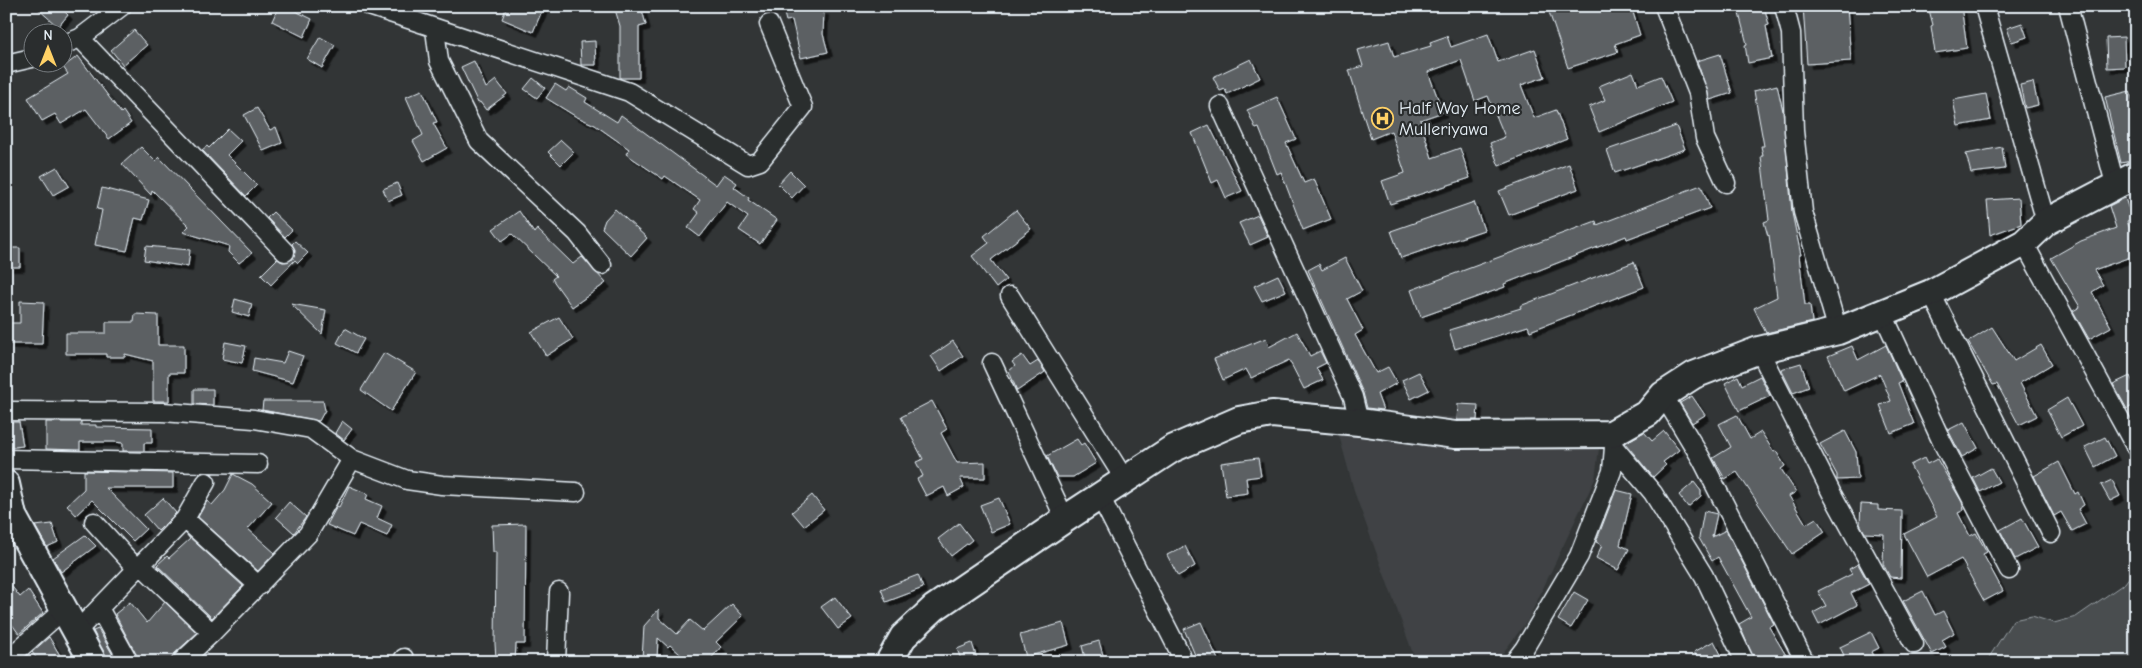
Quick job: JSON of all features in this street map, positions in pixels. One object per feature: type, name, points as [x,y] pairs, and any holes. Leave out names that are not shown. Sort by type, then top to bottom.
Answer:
[{"type":"street","points":[[72,41],[80,38],[122,6]]},
{"type":"street","points":[[369,6],[629,92],[748,165],[760,161],[803,107],[769,24]]},
{"type":"street","points":[[1664,6],[1698,93],[1705,138],[1726,183]]},
{"type":"street","points":[[1784,6],[1791,33],[1794,131],[1803,212],[1838,331]]},
{"type":"street","points":[[1984,6],[2046,222]]},
{"type":"street","points":[[889,662],[903,637],[934,608],[1172,449],[1239,420],[1272,414],[1359,422],[1455,435],[1612,440],[1648,413],[1664,396],[1694,376],[1758,350],[1838,331],[1883,314],[1931,293],[2024,243],[2046,222],[2126,180],[2068,6]]},
{"type":"street","points":[[435,29],[439,61],[479,141],[577,233],[602,265]]},
{"type":"street","points":[[80,38],[285,252]]},
{"type":"street","points":[[6,64],[22,60]]},
{"type":"street","points":[[1220,106],[1353,397],[1359,422]]},
{"type":"street","points":[[2024,243],[2136,448]]},
{"type":"street","points":[[1931,293],[2051,532]]},
{"type":"street","points":[[1010,296],[1125,480]]},
{"type":"street","points":[[1883,314],[1942,442],[2009,570]]},
{"type":"street","points":[[1758,350],[1832,494],[1914,644]]},
{"type":"street","points":[[992,363],[1065,519]]},
{"type":"street","points":[[1664,396],[1701,458],[1803,658]]},
{"type":"street","points":[[6,411],[163,412],[254,419],[311,430],[352,459],[407,480],[442,485],[576,492]]},
{"type":"street","points":[[1514,662],[1524,649],[1580,556],[1612,471],[1612,440]]},
{"type":"street","points":[[1612,440],[1654,493],[1699,567],[1745,662]]},
{"type":"street","points":[[6,459],[258,464]]},
{"type":"street","points":[[181,662],[259,586],[308,534],[352,459]]},
{"type":"street","points":[[6,661],[70,621],[99,608],[186,519],[206,482]]},
{"type":"street","points":[[6,484],[10,520],[93,662]]},
{"type":"street","points":[[1100,496],[1181,655]]},
{"type":"street","points":[[186,519],[259,586]]},
{"type":"street","points":[[94,522],[139,567],[212,633]]},
{"type":"street","points":[[556,662],[559,592]]},
{"type":"street","points":[[99,608],[129,662]]},
{"type":"shaded area","points":[[1332,410],[1602,426],[1595,479],[1528,620],[1496,662],[1416,662],[1355,494]]},
{"type":"shaded area","points":[[2136,568],[2136,662],[1986,662],[2013,620],[2032,616],[2054,623],[2076,617],[2125,583]]},
{"type":"building","points":[[35,6],[59,6],[68,15],[62,22],[53,22]]},
{"type":"building","points":[[279,6],[285,6],[312,19],[304,37],[272,21]]},
{"type":"building","points":[[507,6],[544,6],[533,32],[502,19]]},
{"type":"building","points":[[614,6],[641,6],[646,25],[639,27],[639,78],[620,78],[620,26]]},
{"type":"building","points":[[782,6],[796,6],[797,10],[824,11],[823,34],[828,52],[801,58],[792,20],[786,21]]},
{"type":"building","points":[[1547,6],[1631,6],[1640,35],[1615,44],[1618,52],[1568,68]]},
{"type":"building","points":[[1737,6],[1764,6],[1769,25],[1766,26],[1772,58],[1748,63],[1745,45],[1747,44]]},
{"type":"building","points":[[1803,6],[1847,6],[1851,61],[1807,64]]},
{"type":"building","points":[[1928,6],[1961,6],[1967,48],[1935,53],[1931,26],[1933,25]]},
{"type":"building","points":[[2022,23],[2027,37],[2012,42],[2007,28]]},
{"type":"building","points":[[134,30],[147,45],[123,65],[111,50]]},
{"type":"building","points":[[1488,34],[1498,62],[1535,49],[1545,77],[1521,85],[1534,118],[1556,110],[1567,139],[1499,166],[1490,143],[1505,137],[1488,96],[1475,101],[1461,60],[1428,72],[1443,112],[1420,120],[1432,158],[1460,148],[1470,178],[1390,204],[1382,181],[1405,173],[1391,131],[1371,139],[1349,70],[1363,66],[1358,50],[1389,41],[1394,57],[1431,46],[1430,42],[1447,36],[1451,47]]},
{"type":"building","points":[[320,37],[335,45],[322,68],[307,59]]},
{"type":"building","points":[[2124,37],[2125,67],[2107,68],[2106,38]]},
{"type":"building","points":[[595,41],[596,65],[581,65],[580,42]]},
{"type":"building","points":[[1720,54],[1732,93],[1710,100],[1697,61]]},
{"type":"building","points":[[78,56],[121,113],[123,111],[131,123],[109,139],[86,109],[61,124],[55,114],[42,121],[28,98],[68,74],[67,72],[72,72],[72,60]]},
{"type":"building","points":[[1251,59],[1260,78],[1227,94],[1225,89],[1220,91],[1213,77]]},
{"type":"building","points":[[474,61],[486,88],[496,80],[507,94],[486,110],[480,102],[478,103],[461,67]]},
{"type":"building","points":[[1633,72],[1638,85],[1661,76],[1672,102],[1599,132],[1589,107],[1605,100],[1599,86]]},
{"type":"building","points":[[533,78],[545,88],[537,98],[524,89]]},
{"type":"building","points":[[2033,82],[2038,105],[2025,108],[2020,85]]},
{"type":"building","points":[[555,84],[566,91],[569,87],[587,98],[585,102],[617,122],[621,115],[716,185],[724,174],[737,183],[734,187],[749,198],[748,200],[777,220],[760,244],[739,230],[748,217],[727,202],[700,237],[688,228],[699,213],[694,209],[700,200],[665,176],[663,179],[626,154],[629,149],[595,125],[575,116],[546,98]]},
{"type":"building","points":[[1777,85],[1783,111],[1792,213],[1801,255],[1799,255],[1805,305],[1810,305],[1812,322],[1766,333],[1754,308],[1777,297],[1769,235],[1764,222],[1769,220],[1761,156],[1763,156],[1761,146],[1764,146],[1754,91]]},
{"type":"building","points":[[422,90],[437,122],[433,123],[447,148],[424,161],[413,141],[423,135],[406,97]]},
{"type":"building","points":[[2130,91],[2136,113],[2136,121],[2132,122],[2136,160],[2121,163],[2105,97]]},
{"type":"building","points":[[1986,94],[1991,120],[1958,126],[1953,100]]},
{"type":"building","points":[[1277,97],[1296,139],[1286,143],[1304,183],[1314,179],[1331,219],[1303,230],[1281,172],[1277,174],[1259,128],[1256,129],[1247,110]]},
{"type":"building","points":[[257,108],[270,130],[276,127],[282,143],[263,151],[244,115]]},
{"type":"building","points":[[1209,125],[1242,191],[1226,198],[1218,180],[1212,183],[1192,133]]},
{"type":"building","points":[[1676,126],[1685,149],[1615,173],[1607,150]]},
{"type":"building","points":[[228,129],[241,141],[227,155],[257,185],[246,196],[202,150],[207,146],[209,148]]},
{"type":"building","points":[[561,140],[574,152],[561,165],[548,152]]},
{"type":"building","points":[[141,147],[155,161],[159,157],[252,253],[239,263],[228,252],[229,246],[183,232],[189,226],[152,190],[151,195],[122,164]]},
{"type":"building","points":[[2002,147],[2005,169],[1971,173],[1966,154]]},
{"type":"building","points":[[1569,164],[1578,189],[1509,215],[1499,191]]},
{"type":"building","points":[[57,167],[69,186],[53,195],[41,176]]},
{"type":"building","points":[[790,171],[804,185],[792,198],[778,184]]},
{"type":"building","points":[[397,183],[402,195],[388,201],[383,189]]},
{"type":"building","points":[[1701,185],[1710,208],[1627,239],[1626,236],[1504,284],[1505,287],[1421,317],[1411,290],[1596,221],[1597,225]]},
{"type":"building","points":[[102,188],[149,200],[143,220],[135,218],[127,251],[95,245],[102,210],[97,209]]},
{"type":"building","points":[[2019,198],[2021,224],[1990,235],[1987,200]]},
{"type":"building","points":[[2125,198],[2132,219],[2127,221],[2136,244],[2136,255],[2094,270],[2103,285],[2092,292],[2111,327],[2089,339],[2073,311],[2080,307],[2051,258],[2081,241],[2116,228],[2109,206]]},
{"type":"building","points":[[1474,202],[1484,230],[1401,258],[1391,231]]},
{"type":"building","points":[[615,209],[647,238],[631,256],[602,228],[605,220]]},
{"type":"building","points":[[1016,210],[1031,229],[991,260],[1006,280],[996,288],[972,256],[989,243],[984,236]]},
{"type":"building","points":[[519,211],[534,233],[537,229],[573,264],[582,257],[606,283],[572,307],[552,279],[556,276],[512,234],[502,241],[493,229]]},
{"type":"building","points":[[273,212],[292,230],[285,237],[267,218]]},
{"type":"building","points":[[1258,215],[1268,237],[1250,245],[1239,223]]},
{"type":"building","points":[[295,241],[308,253],[298,263],[295,260],[271,285],[261,275],[277,259],[283,262],[293,259],[295,250],[292,244]]},
{"type":"building","points":[[146,246],[190,250],[188,267],[144,260]]},
{"type":"building","points":[[6,248],[20,248],[20,267],[6,267]]},
{"type":"building","points":[[1345,258],[1362,291],[1347,299],[1363,330],[1355,335],[1376,373],[1388,367],[1397,383],[1377,394],[1383,410],[1367,408],[1363,393],[1308,270],[1319,264],[1322,270]]},
{"type":"building","points":[[1634,262],[1644,287],[1530,331],[1528,326],[1455,349],[1449,330],[1521,308],[1520,306]]},
{"type":"building","points":[[1278,275],[1286,291],[1262,301],[1254,286]]},
{"type":"building","points":[[235,299],[252,304],[249,317],[232,312]]},
{"type":"building","points":[[20,301],[44,302],[42,344],[7,344],[6,323],[20,323]]},
{"type":"building","points":[[291,304],[326,310],[322,334]]},
{"type":"building","points":[[135,314],[158,315],[158,345],[184,345],[184,373],[169,373],[169,401],[153,401],[153,361],[125,354],[125,357],[106,357],[106,354],[66,354],[66,333],[106,333],[106,322],[134,322]]},
{"type":"building","points":[[559,317],[573,339],[546,356],[531,332]]},
{"type":"building","points":[[1992,327],[2014,361],[2041,345],[2052,364],[2020,383],[2037,416],[2019,425],[1997,384],[1993,385],[1968,342]]},
{"type":"building","points":[[345,328],[364,339],[356,353],[337,343]]},
{"type":"building","points":[[1297,332],[1310,356],[1320,351],[1326,363],[1316,368],[1323,380],[1304,389],[1289,360],[1251,378],[1246,369],[1223,380],[1214,359],[1266,338],[1269,347]]},
{"type":"building","points":[[953,341],[963,356],[941,371],[931,356]]},
{"type":"building","points":[[225,342],[246,346],[242,363],[222,359]]},
{"type":"building","points":[[1886,345],[1902,381],[1898,383],[1914,424],[1891,433],[1880,405],[1891,401],[1880,374],[1844,391],[1828,356],[1852,346],[1858,360]]},
{"type":"building","points":[[288,351],[303,356],[293,382],[252,371],[254,358],[283,363]]},
{"type":"building","points":[[384,353],[416,372],[391,411],[361,390]]},
{"type":"building","points":[[1022,355],[1030,366],[1038,361],[1045,372],[1017,391],[1009,371],[1015,366],[1012,362]]},
{"type":"building","points":[[1801,363],[1809,387],[1793,393],[1781,369]]},
{"type":"building","points":[[1419,372],[1429,390],[1411,399],[1402,380]]},
{"type":"building","points":[[1738,376],[1742,385],[1760,376],[1770,396],[1739,411],[1725,383]]},
{"type":"building","points":[[2130,376],[2136,388],[2136,404],[2127,409],[2113,384]]},
{"type":"building","points":[[194,389],[213,389],[213,405],[194,404]]},
{"type":"building","points":[[1692,396],[1705,415],[1692,423],[1680,403]]},
{"type":"building","points":[[2067,398],[2082,426],[2061,437],[2047,410]]},
{"type":"building","points":[[263,401],[323,401],[325,410],[319,421],[262,410]]},
{"type":"building","points":[[932,401],[947,429],[941,433],[957,463],[985,462],[985,478],[960,478],[964,487],[948,496],[944,487],[926,496],[917,479],[923,476],[916,462],[923,459],[901,417]]},
{"type":"building","points":[[1458,404],[1478,405],[1477,420],[1457,420]]},
{"type":"building","points":[[1737,415],[1750,439],[1761,432],[1774,452],[1776,451],[1785,466],[1781,469],[1796,492],[1789,496],[1806,524],[1816,518],[1825,532],[1792,554],[1737,472],[1725,479],[1713,458],[1731,447],[1719,424]]},
{"type":"building","points":[[342,421],[352,429],[344,440],[335,433]]},
{"type":"building","points":[[6,422],[19,422],[23,446],[6,448]]},
{"type":"building","points":[[46,422],[81,422],[81,425],[96,425],[96,427],[152,428],[152,443],[144,443],[144,451],[123,451],[123,443],[114,442],[80,442],[80,450],[46,449]]},
{"type":"building","points":[[1964,422],[1978,448],[1962,457],[1948,430]]},
{"type":"building","points":[[1664,431],[1679,450],[1663,462],[1666,465],[1653,477],[1625,443],[1644,432],[1652,441]]},
{"type":"building","points":[[1845,431],[1856,452],[1858,479],[1837,480],[1837,475],[1820,444]]},
{"type":"building","points":[[2105,437],[2115,456],[2095,467],[2085,447]]},
{"type":"building","points":[[1077,439],[1081,445],[1084,443],[1096,463],[1073,477],[1057,477],[1047,456]]},
{"type":"building","points":[[1258,458],[1261,476],[1246,478],[1248,493],[1226,496],[1221,463]]},
{"type":"building","points":[[1924,458],[1927,464],[1937,459],[1962,502],[1964,510],[1958,513],[1970,536],[1976,533],[1987,552],[1983,554],[2003,591],[1984,601],[1961,559],[1927,577],[1904,534],[1937,517],[1910,465]]},
{"type":"building","points":[[2059,462],[2075,494],[2078,492],[2084,505],[2078,509],[2086,524],[2072,531],[2061,512],[2054,516],[2034,476]]},
{"type":"building","points":[[1991,468],[1999,482],[1980,492],[1973,478]]},
{"type":"building","points":[[84,471],[173,473],[173,488],[106,488],[146,529],[133,541],[92,500],[76,515],[67,505],[84,489]]},
{"type":"building","points":[[233,474],[252,484],[272,502],[248,529],[275,553],[258,571],[198,517],[207,501],[212,505],[225,490]]},
{"type":"building","points":[[2112,480],[2120,496],[2110,501],[2101,485]]},
{"type":"building","points":[[1694,482],[1701,491],[1701,496],[1688,507],[1679,495]]},
{"type":"building","points":[[349,486],[368,494],[366,499],[382,506],[377,518],[392,525],[387,536],[359,524],[353,536],[327,525],[337,506],[339,507]]},
{"type":"building","points":[[1616,490],[1632,494],[1620,545],[1629,549],[1618,570],[1596,558],[1602,545],[1596,542]]},
{"type":"building","points":[[812,495],[824,510],[804,526],[792,512]]},
{"type":"building","points":[[163,498],[176,513],[158,531],[144,515]]},
{"type":"building","points":[[999,498],[1010,524],[991,532],[980,505]]},
{"type":"building","points":[[289,502],[306,517],[294,533],[276,517]]},
{"type":"building","points":[[1861,504],[1878,505],[1878,510],[1902,511],[1901,578],[1890,577],[1883,564],[1884,534],[1865,533],[1860,524]]},
{"type":"building","points":[[1704,511],[1717,514],[1712,537],[1726,530],[1774,624],[1769,627],[1790,662],[1755,662],[1739,624],[1751,617],[1718,557],[1712,561],[1699,538]]},
{"type":"building","points":[[2022,518],[2038,547],[2015,559],[2000,530]]},
{"type":"building","points":[[959,523],[972,540],[951,556],[938,539]]},
{"type":"building","points":[[52,524],[58,542],[47,547],[35,526]]},
{"type":"building","points":[[526,524],[525,644],[516,644],[515,662],[501,662],[501,658],[496,658],[495,644],[496,552],[493,552],[492,525]]},
{"type":"building","points":[[186,534],[243,586],[212,618],[157,565],[167,556],[169,558],[190,539]]},
{"type":"building","points":[[85,535],[96,546],[61,572],[53,558]]},
{"type":"building","points":[[1185,546],[1195,566],[1178,576],[1167,555]]},
{"type":"building","points":[[1858,564],[1869,584],[1851,593],[1857,605],[1819,625],[1813,613],[1826,606],[1818,591],[1852,574],[1849,569]]},
{"type":"building","points":[[918,575],[923,588],[886,602],[881,589]]},
{"type":"building","points":[[6,579],[20,597],[28,590],[43,613],[19,634],[6,616]]},
{"type":"building","points":[[1923,591],[1935,615],[1943,611],[1954,633],[1942,640],[1946,647],[1932,654],[1903,601]]},
{"type":"building","points":[[1574,592],[1588,600],[1571,628],[1558,620]]},
{"type":"building","points":[[835,597],[852,619],[838,629],[821,607]]},
{"type":"building","points":[[130,602],[147,623],[165,602],[197,633],[174,654],[171,662],[140,662],[115,614]]},
{"type":"building","points":[[732,604],[743,616],[716,642],[721,647],[708,662],[689,662],[670,645],[668,647],[658,638],[657,660],[642,659],[644,626],[659,609],[659,618],[677,634],[690,620],[703,631]]},
{"type":"building","points":[[1201,622],[1219,662],[1198,662],[1184,629]]},
{"type":"building","points":[[1063,623],[1069,645],[1026,657],[1020,635]]},
{"type":"building","points":[[98,629],[117,662],[108,662],[93,631]]},
{"type":"building","points":[[1871,632],[1879,648],[1871,652],[1876,662],[1847,662],[1840,647]]},
{"type":"building","points":[[49,637],[61,657],[52,662],[39,662],[32,652]]},
{"type":"building","points":[[1099,641],[1105,662],[1086,662],[1082,646]]},
{"type":"building","points":[[1714,641],[1725,662],[1700,662],[1694,652]]},
{"type":"building","points":[[972,643],[978,662],[962,662],[957,649]]},
{"type":"place","name":"Half Way Home Mulleriyawa","points":[[1383,118]]}]
